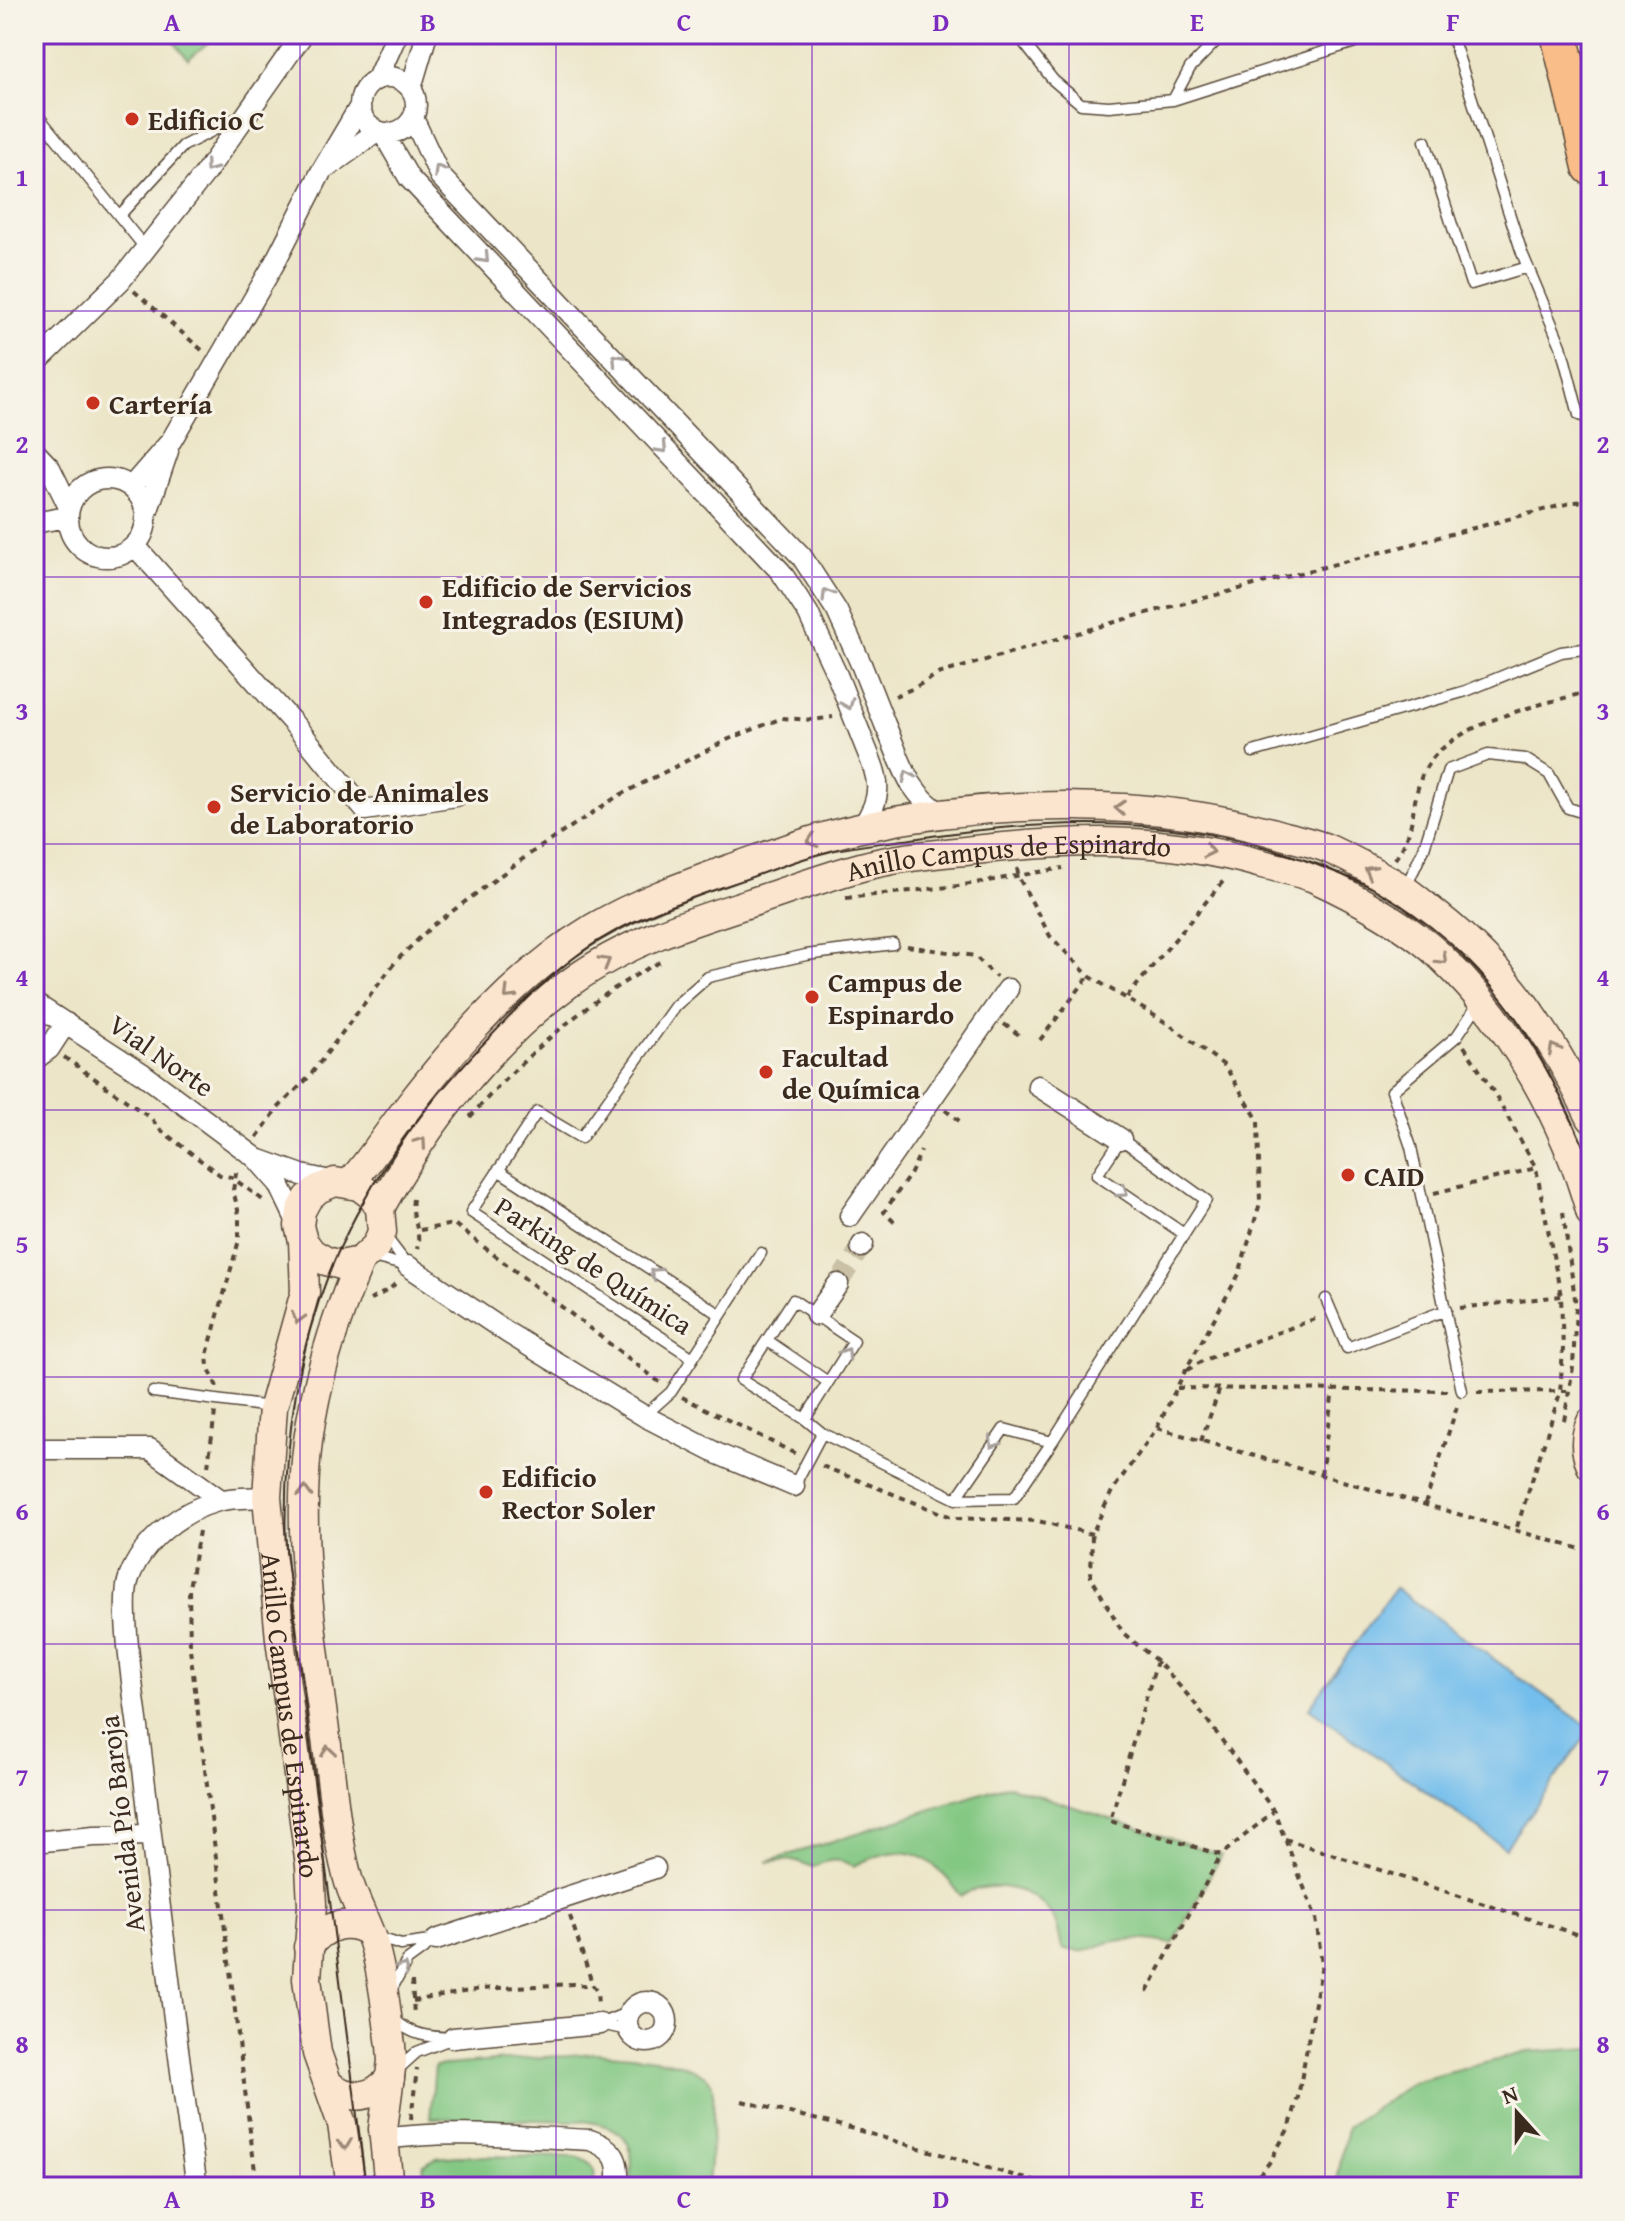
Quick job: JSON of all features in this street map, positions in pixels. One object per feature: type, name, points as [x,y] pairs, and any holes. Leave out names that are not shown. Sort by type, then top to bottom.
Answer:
[{"type":"highway","points":[[1547,34],[1575,103]]},
{"type":"highway","points":[[1559,34],[1591,167]]},
{"type":"main road","name":"Anillo Campus de Espinardo","points":[[351,2187],[342,2124],[317,2053],[307,1979],[312,1905],[310,1866],[280,1639],[267,1497],[273,1407],[305,1292],[301,1211],[308,1198],[318,1189],[342,1182],[370,1161],[402,1114],[456,1047],[529,974],[591,929],[661,893],[817,838],[862,827],[943,815],[1059,805],[1159,810],[1252,826],[1327,849],[1405,890],[1497,968],[1546,1034],[1591,1118]]},
{"type":"main road","name":"Anillo Campus de Espinardo","points":[[389,2187],[384,2115],[392,2061],[385,2008],[378,1960],[348,1878],[314,1650],[305,1557],[308,1440],[319,1385],[342,1302],[421,1140],[466,1081],[509,1034],[572,981],[630,947],[677,928],[863,866],[919,856],[1011,846],[1112,840],[1191,847],[1243,858],[1312,878],[1400,925],[1443,958],[1510,1039],[1546,1098],[1581,1175],[1591,1214]]},
{"type":"main road","points":[[301,1233],[312,1253],[341,1265],[372,1239],[368,1191],[342,1182]]},
{"type":"main road","points":[[1591,1422],[1586,1433],[1585,1450],[1591,1466]]},
{"type":"main road","points":[[309,1942],[332,1927],[349,1925],[362,1927],[369,1932]]},
{"type":"main road","points":[[332,2094],[364,2096],[381,2088],[390,2078]]},
{"type":"street","points":[[34,365],[121,280],[206,172],[303,34]]},
{"type":"street","points":[[131,487],[171,441],[217,363],[360,106],[364,90],[377,79],[397,34]]},
{"type":"street","points":[[411,88],[427,34]]},
{"type":"street","points":[[377,79],[389,77],[402,80],[411,88],[416,98],[413,118],[440,176],[802,557],[837,611],[915,793],[943,815]]},
{"type":"street","points":[[360,106],[365,121],[380,132],[409,178],[781,572],[808,613],[837,675],[878,784],[874,811],[862,827]]},
{"type":"street","points":[[321,172],[380,132],[400,130],[413,118]]},
{"type":"street","points":[[627,411],[648,392]]},
{"type":"street","points":[[34,451],[50,468],[68,512],[73,539],[91,554],[103,557],[120,555],[135,546],[144,532],[146,516],[171,441]]},
{"type":"street","points":[[50,468],[89,483]]},
{"type":"street","points":[[34,523],[68,512],[77,493],[89,483],[111,479],[131,487],[142,500],[146,516]]},
{"type":"street","points":[[135,546],[293,723],[365,810],[456,796]]},
{"type":"street","points":[[850,1216],[1008,989]]},
{"type":"street","name":"Vial Norte","points":[[34,1003],[143,1074],[256,1158],[279,1184],[301,1233]]},
{"type":"street","points":[[42,1054],[66,1023]]},
{"type":"street","points":[[1038,1086],[1121,1139]]},
{"type":"street","name":"Vial Norte","points":[[256,1158],[302,1175],[342,1182]]},
{"type":"street","points":[[408,1266],[508,1333],[644,1416],[718,1454],[794,1486]]},
{"type":"street","points":[[816,1315],[838,1284]]},
{"type":"street","points":[[34,1449],[150,1449],[212,1503],[267,1497]]},
{"type":"street","name":"Avenida Pío Baroja","points":[[197,2187],[171,2007],[126,1604],[128,1579],[140,1557],[161,1532],[182,1516],[212,1503]]},
{"type":"street","points":[[34,1842],[94,1836],[151,1835]]},
{"type":"street","points":[[436,1940],[655,1868]]},
{"type":"street","points":[[648,2002],[659,2006],[666,2017],[665,2029],[657,2039],[645,2042],[633,2036],[628,2024],[635,2006],[648,2002]]},
{"type":"street","points":[[453,2038],[600,2024]]},
{"type":"street","points":[[384,2139],[475,2135],[590,2140],[606,2146],[615,2154],[619,2162],[617,2187]]},
{"type":"lane","points":[[1017,34],[1053,80],[1081,104],[1109,106],[1173,100],[1380,34]]},
{"type":"lane","points":[[1173,100],[1190,68],[1223,34]]},
{"type":"lane","points":[[1451,34],[1528,267],[1561,346],[1579,415],[1591,419]]},
{"type":"lane","points":[[34,111],[146,249]]},
{"type":"lane","points":[[119,216],[183,146],[250,111]]},
{"type":"lane","points":[[1425,141],[1471,284],[1528,267]]},
{"type":"lane","points":[[1253,752],[1466,691],[1561,652],[1591,648]]},
{"type":"lane","points":[[1405,890],[1424,848],[1448,770],[1488,755],[1525,759],[1549,774],[1568,808],[1591,815]]},
{"type":"lane","name":"Parking de Química","points":[[693,1358],[471,1212],[537,1112],[581,1138],[675,1006],[708,977],[806,955],[893,944]]},
{"type":"lane","points":[[1462,1391],[1411,1147],[1392,1091],[1457,1036],[1480,1002]]},
{"type":"lane","points":[[805,1419],[854,1341],[793,1300],[741,1380],[805,1419],[822,1433],[956,1499],[1014,1498],[1206,1200],[1121,1139],[1097,1175],[1184,1234]]},
{"type":"lane","name":"Parking de Química","points":[[498,1170],[721,1315]]},
{"type":"lane","points":[[372,1239],[408,1266]]},
{"type":"lane","points":[[372,1239],[408,1266]]},
{"type":"lane","name":"Parking de Química","points":[[644,1416],[671,1392],[761,1253]]},
{"type":"lane","points":[[1326,1299],[1347,1348],[1446,1310]]},
{"type":"lane","points":[[768,1341],[828,1382]]},
{"type":"lane","points":[[153,1392],[273,1407]]},
{"type":"lane","points":[[956,1499],[1004,1429],[1052,1442]]},
{"type":"lane","points":[[794,1486],[822,1433]]},
{"type":"lane","points":[[369,1932],[401,1945],[436,1940]]},
{"type":"lane","points":[[436,1940],[416,1953],[400,1970],[385,2008],[395,2020],[416,2034],[453,2038]]},
{"type":"lane","points":[[600,2024],[631,2011]]},
{"type":"lane","points":[[600,2024],[623,2029],[633,2036]]},
{"type":"lane","points":[[390,2078],[417,2052],[453,2038]]},
{"type":"path","points":[[121,280],[217,363]]},
{"type":"path","points":[[1127,997],[1243,858]]},
{"type":"path","points":[[893,944],[975,956],[1008,989]]},
{"type":"path","points":[[1040,1040],[1089,976]]},
{"type":"path","points":[[1457,1036],[1496,1096],[1536,1168],[1561,1296],[1563,1349],[1560,1393],[1516,1530]]},
{"type":"path","points":[[42,1054],[79,1067],[152,1119],[158,1128],[220,1175],[231,1177],[261,1198],[268,1208]]},
{"type":"path","points":[[894,1222],[884,1212],[911,1173],[924,1146],[913,1127]]},
{"type":"path","points":[[1422,1196],[1536,1168]]},
{"type":"path","points":[[420,1230],[454,1224],[671,1392],[807,1460],[954,1518],[1038,1521],[1092,1534]]},
{"type":"path","points":[[1446,1310],[1561,1296]]},
{"type":"path","points":[[1185,1371],[1204,1360],[1331,1312]]},
{"type":"path","points":[[1176,1388],[1570,1391]]},
{"type":"path","points":[[1201,1441],[1220,1388]]},
{"type":"path","points":[[1321,1475],[1333,1390]]},
{"type":"path","points":[[1425,1504],[1462,1391]]},
{"type":"path","points":[[1157,1428],[1591,1552]]},
{"type":"path","points":[[212,1503],[189,1588],[190,1649],[257,2187]]},
{"type":"path","points":[[1157,1661],[1110,1821],[1221,1855]]},
{"type":"path","points":[[1193,1701],[1274,1811],[1316,1918],[1322,1964],[1290,2126],[1269,2163],[1249,2187]]},
{"type":"path","points":[[1147,1992],[1221,1855],[1274,1811]]},
{"type":"path","points":[[1285,1839],[1591,1939]]},
{"type":"path","points":[[564,1898],[597,1991],[600,2024]]},
{"type":"path","points":[[413,2001],[495,1988],[573,1984],[593,1986]]},
{"type":"path","points":[[742,2101],[850,2128],[1054,2187]]},
{"type":"path","points":[[1015,2187],[1018,2177]]},
{"type":"green space","points":[[168,34],[219,34],[188,59]]},
{"type":"green space","points":[[1007,1785],[1221,1855],[1173,1944],[1131,1939],[1086,1951],[1062,1948],[1053,1917],[1035,1898],[1011,1888],[998,1887],[961,1896],[938,1869],[915,1854],[888,1853],[854,1866],[838,1861],[813,1867],[794,1860],[767,1862]]},
{"type":"green space","points":[[1591,2048],[1591,2187],[1336,2187],[1347,2127],[1414,2082],[1527,2052]]},
{"type":"green space","points":[[595,2053],[660,2060],[693,2069],[705,2076],[712,2086],[714,2105],[708,2187],[630,2187],[632,2159],[626,2140],[619,2133],[598,2124],[582,2121],[430,2118],[435,2066]]},
{"type":"green space","points":[[576,2157],[593,2167],[593,2187],[426,2187],[423,2165],[436,2158]]},
{"type":"water","points":[[1395,1588],[1591,1729],[1505,1848],[1309,1708]]},
{"type":"tunnel","points":[[838,1284],[861,1247]]},
{"type":"tram line","points":[[366,2187],[286,1552],[287,1476],[294,1405],[308,1338],[329,1274],[357,1214],[392,1155],[435,1098],[486,1041],[557,972],[600,940],[654,913],[790,863],[838,850],[965,832],[1072,824],[1176,829],[1228,838],[1279,851],[1374,889],[1414,914],[1450,943],[1481,973],[1532,1043],[1573,1122],[1591,1165]]},
{"type":"place","name":"Edificio C","points":[[132,119]]},
{"type":"place","name":"Cartería","points":[[93,403]]},
{"type":"place","name":"Edificio de Servicios Integrados (ESIUM)","points":[[426,602]]},
{"type":"place","name":"Servicio de Animales de Laboratorio","points":[[214,807]]},
{"type":"place","name":"Campus de Espinardo","points":[[812,997]]},
{"type":"place","name":"Facultad de Química","points":[[766,1072]]},
{"type":"place","name":"CAID","points":[[1348,1175]]},
{"type":"place","name":"Edificio Rector Soler","points":[[486,1492]]}]
